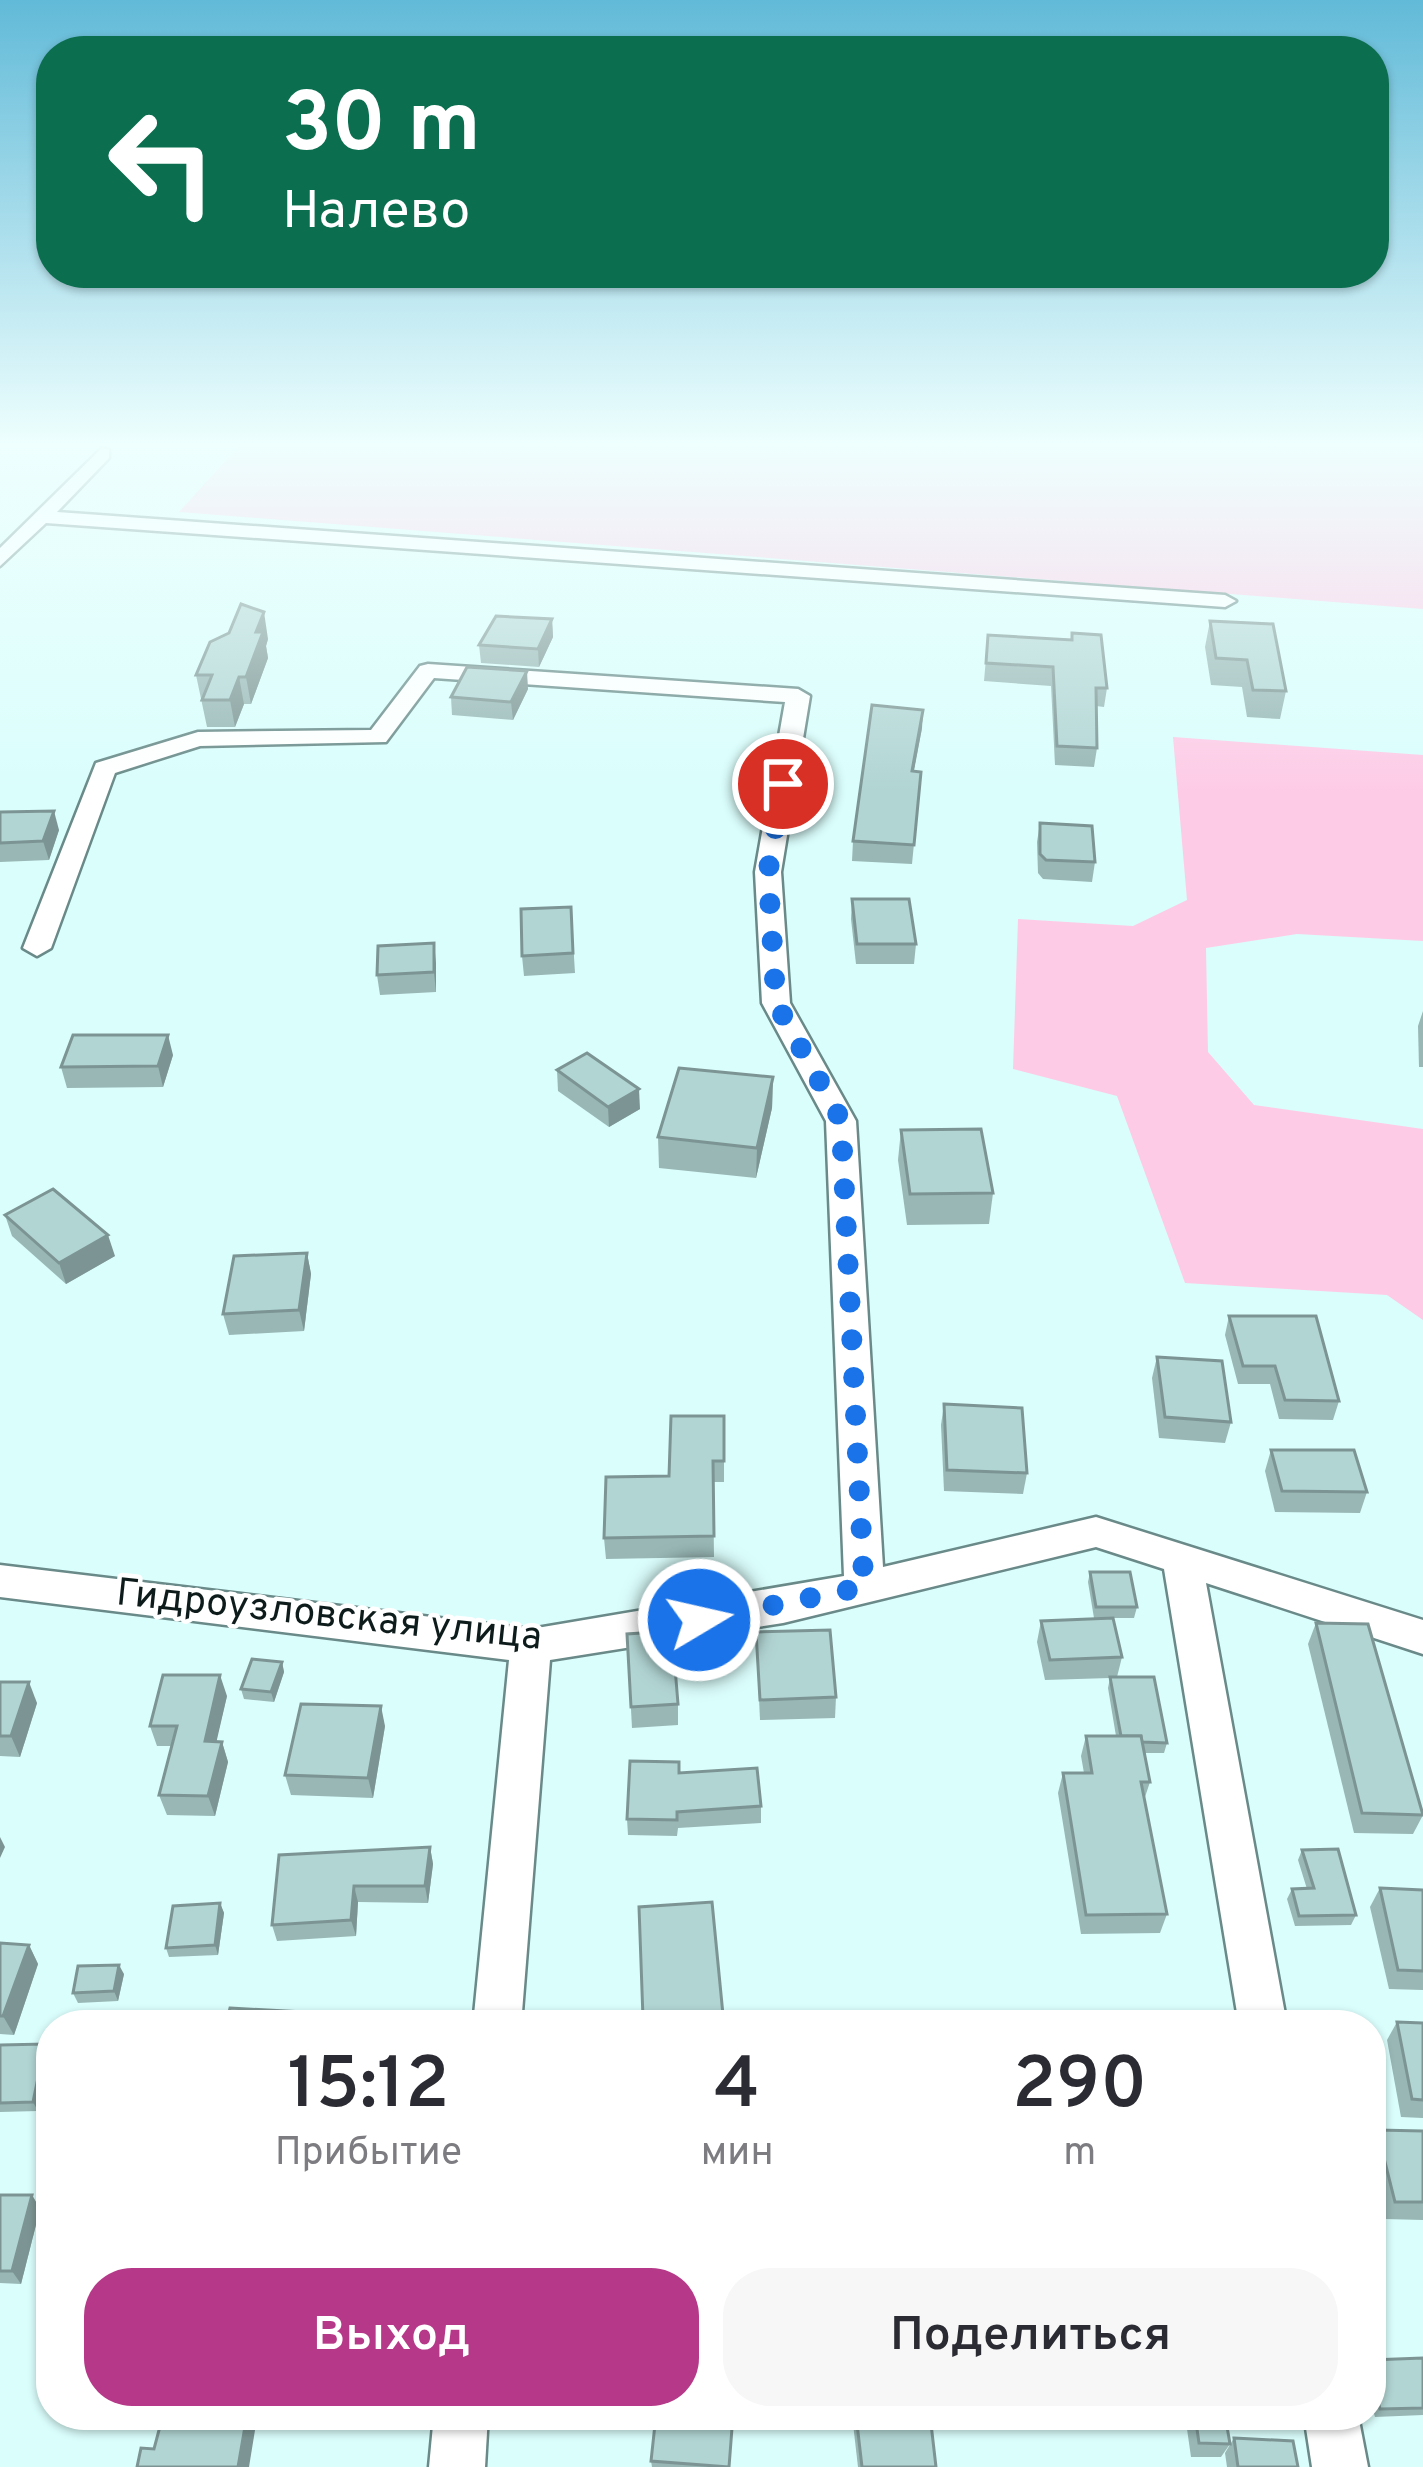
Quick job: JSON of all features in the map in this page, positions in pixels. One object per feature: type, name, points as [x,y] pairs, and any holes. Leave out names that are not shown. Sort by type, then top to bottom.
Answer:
[{"type":"street","points":[[671,562],[1225,601]]},
{"type":"street","points":[[38,948],[105,768],[198,739],[378,737],[428,671],[798,696],[768,872],[776,1003],[841,1120],[864,1587]]},
{"type":"street","name":"Гидроузловская улица","points":[[0,1581],[531,1646],[783,1607],[1096,1532],[1423,1637]]},
{"type":"street","points":[[1182,1561],[1260,2010]]},
{"type":"street","points":[[497,2010],[531,1646]]},
{"type":"street","points":[[457,2467],[460,2430]]},
{"type":"street","points":[[1334,2430],[1340,2467]]},
{"type":"shaded area","points":[[822,562],[1423,562],[1423,609]]},
{"type":"shaded area","points":[[1173,737],[1423,755],[1423,941],[1297,934],[1206,948],[1208,1052],[1254,1105],[1423,1129],[1423,1320],[1387,1295],[1185,1283],[1117,1096],[1013,1069],[1018,919],[1133,926],[1187,900]]},
{"type":"building","points":[[241,604],[264,612],[256,632],[263,632],[246,677],[239,677],[230,700],[202,700],[212,675],[196,675],[210,642],[229,633]]},
{"type":"building","points":[[496,616],[552,619],[538,649],[479,645]]},
{"type":"building","points":[[1210,621],[1273,624],[1286,691],[1253,690],[1247,660],[1216,658]]},
{"type":"building","points":[[1072,633],[1101,635],[1107,688],[1096,688],[1097,748],[1057,746],[1053,667],[986,663],[988,635],[1072,640]]},
{"type":"building","points":[[467,667],[527,671],[511,702],[451,697]]},
{"type":"building","points":[[872,705],[923,710],[912,771],[921,772],[914,845],[853,841]]},
{"type":"building","points":[[54,811],[43,841],[0,843],[0,812]]},
{"type":"building","points":[[1040,823],[1092,826],[1095,862],[1046,860],[1040,854]]},
{"type":"building","points":[[852,899],[909,899],[916,944],[857,944]]},
{"type":"building","points":[[571,907],[573,953],[522,956],[521,909]]},
{"type":"building","points":[[434,943],[434,972],[377,975],[378,946]]},
{"type":"building","points":[[73,1035],[168,1035],[158,1066],[61,1067]]},
{"type":"building","points":[[587,1053],[639,1089],[608,1107],[557,1070]]},
{"type":"building","points":[[679,1068],[773,1077],[757,1148],[658,1137]]},
{"type":"building","points":[[981,1129],[993,1193],[910,1194],[901,1130]]},
{"type":"building","points":[[53,1189],[108,1235],[59,1263],[5,1215]]},
{"type":"building","points":[[307,1253],[299,1310],[223,1314],[234,1256]]},
{"type":"building","points":[[1229,1316],[1316,1316],[1339,1401],[1285,1400],[1275,1366],[1243,1366]]},
{"type":"building","points":[[1157,1357],[1222,1361],[1231,1422],[1165,1417]]},
{"type":"building","points":[[944,1404],[1022,1408],[1027,1473],[947,1470]]},
{"type":"building","points":[[671,1416],[724,1416],[724,1461],[713,1461],[714,1536],[604,1538],[606,1477],[669,1476]]},
{"type":"building","points":[[1271,1450],[1354,1450],[1367,1492],[1282,1491]]},
{"type":"building","points":[[1090,1572],[1130,1572],[1137,1607],[1096,1607]]},
{"type":"building","points":[[1113,1618],[1122,1657],[1050,1660],[1041,1621]]},
{"type":"building","points":[[1316,1623],[1368,1624],[1423,1815],[1362,1813]]},
{"type":"building","points":[[830,1630],[836,1697],[760,1700],[756,1632]]},
{"type":"building","points":[[672,1631],[678,1704],[631,1707],[627,1634]]},
{"type":"building","points":[[252,1659],[282,1662],[271,1692],[241,1689]]},
{"type":"building","points":[[163,1675],[220,1675],[205,1741],[222,1742],[208,1796],[159,1795],[177,1726],[150,1726]]},
{"type":"building","points":[[1110,1677],[1154,1677],[1167,1743],[1121,1736]]},
{"type":"building","points":[[0,1682],[29,1682],[11,1736],[0,1736]]},
{"type":"building","points":[[301,1704],[381,1706],[368,1778],[285,1775]]},
{"type":"building","points":[[1086,1736],[1141,1736],[1150,1782],[1141,1782],[1167,1914],[1086,1915],[1063,1773],[1092,1773]]},
{"type":"building","points":[[630,1761],[679,1762],[679,1773],[757,1768],[761,1806],[677,1812],[677,1820],[627,1819]]},
{"type":"building","points":[[430,1847],[425,1886],[354,1886],[351,1920],[272,1925],[279,1855]]},
{"type":"building","points":[[1338,1849],[1356,1915],[1299,1916],[1292,1889],[1314,1888],[1302,1850]]},
{"type":"building","points":[[1380,1888],[1423,1890],[1423,1971],[1398,1970]]},
{"type":"building","points":[[712,1902],[723,2010],[643,2010],[639,1907]]},
{"type":"building","points":[[220,1903],[215,1945],[166,1948],[173,1906]]},
{"type":"building","points":[[0,1943],[29,1945],[3,2016],[0,2016]]},
{"type":"building","points":[[119,1965],[114,1991],[73,1993],[78,1966]]},
{"type":"building","points":[[1397,2022],[1423,2023],[1423,2100],[1412,2099]]},
{"type":"building","points":[[36,2044],[33,2102],[0,2103],[0,2045]]},
{"type":"building","points":[[1386,2130],[1423,2131],[1423,2202],[1395,2202],[1386,2166]]},
{"type":"building","points":[[0,2195],[32,2195],[12,2271],[0,2271]]},
{"type":"building","points":[[1423,2358],[1423,2408],[1386,2409],[1386,2359]]},
{"type":"building","points":[[159,2430],[244,2430],[238,2467],[137,2467],[141,2448],[154,2449]]},
{"type":"building","points":[[654,2430],[732,2430],[729,2467],[651,2461]]},
{"type":"building","points":[[858,2430],[932,2430],[936,2467],[862,2467]]},
{"type":"building","points":[[1197,2430],[1228,2430],[1230,2444],[1199,2443]]},
{"type":"building","points":[[1234,2438],[1293,2441],[1298,2467],[1238,2467]]},
{"type":"route","points":[[699,1620],[783,1607],[864,1587],[841,1120],[776,1003],[768,872],[783,784]]}]
